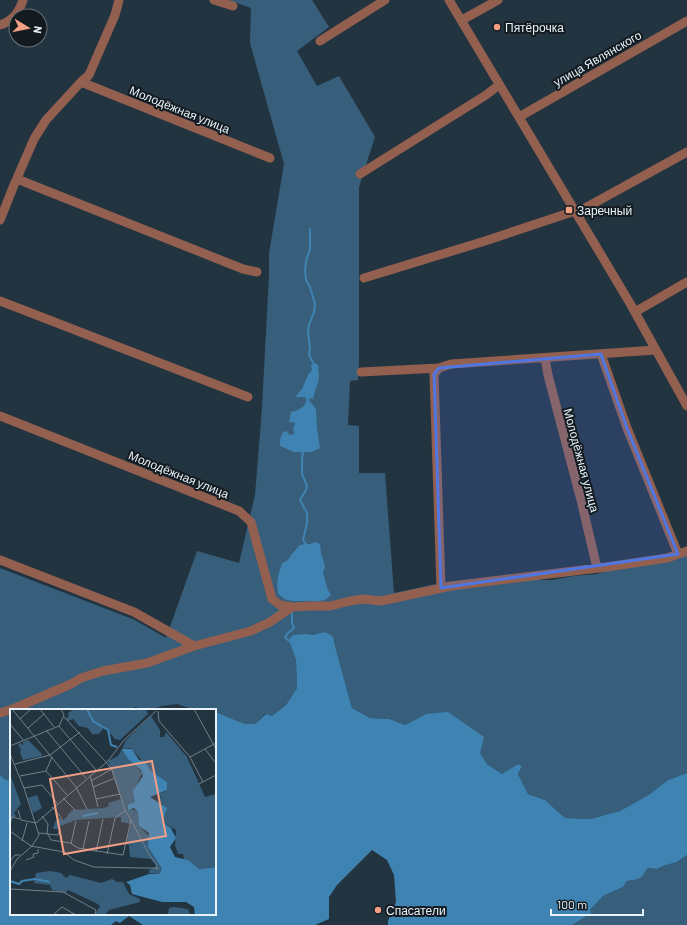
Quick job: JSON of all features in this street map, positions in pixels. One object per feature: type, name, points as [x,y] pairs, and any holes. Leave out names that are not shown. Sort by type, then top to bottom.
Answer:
[{"type":"street","points":[[0,25],[14,18],[21,7],[23,0]]},
{"type":"street","points":[[0,220],[34,139],[46,120],[89,75],[115,15],[119,0]]},
{"type":"street","points":[[214,0],[233,6]]},
{"type":"street","points":[[320,41],[385,0]]},
{"type":"street","points":[[449,0],[635,312],[687,406]]},
{"type":"street","points":[[462,20],[498,0]]},
{"type":"street","name":"улица Являнского","points":[[518,117],[687,20]]},
{"type":"street","name":"Молодёжная улица","points":[[81,82],[270,158]]},
{"type":"street","points":[[360,174],[499,85]]},
{"type":"street","points":[[364,278],[576,212],[687,152]]},
{"type":"street","points":[[17,179],[243,269],[257,272]]},
{"type":"street","points":[[635,312],[687,282]]},
{"type":"street","points":[[0,301],[248,397]]},
{"type":"street","points":[[361,372],[439,368],[451,364],[656,350]]},
{"type":"street","name":"Молодёжная улица","points":[[0,416],[239,511],[251,522],[272,599],[280,605],[292,607],[330,606],[363,599],[381,601],[451,586],[667,558],[683,552],[627,428],[601,354]]},
{"type":"street","name":"Молодёжная улица","points":[[545,358],[597,568]]},
{"type":"street","points":[[439,368],[434,374],[441,588]]},
{"type":"street","points":[[0,560],[134,612],[194,646]]},
{"type":"street","points":[[13,709],[71,684],[81,678],[103,671],[147,663],[194,646],[251,631],[270,622],[292,607]]},
{"type":"street","points":[[0,713],[10,710]]},
{"type":"highlighted area","points":[[601,354],[627,428],[678,554],[441,588],[434,374],[439,368]]},
{"type":"shaded area","points":[[229,0],[312,0],[329,27],[297,51],[317,86],[339,76],[375,137],[359,187],[359,363],[358,380],[350,381],[348,425],[359,426],[359,473],[385,473],[394,593],[436,584],[552,580],[597,574],[608,570],[687,553],[687,773],[668,780],[650,794],[620,811],[590,819],[565,818],[545,800],[528,794],[518,774],[522,766],[518,764],[502,774],[487,764],[480,754],[426,714],[405,725],[390,719],[370,718],[352,708],[335,646],[335,640],[323,632],[313,635],[307,634],[289,641],[296,660],[297,688],[286,705],[272,716],[265,714],[255,724],[245,724],[216,712],[216,709],[192,709],[177,704],[152,709],[135,707],[130,709],[10,709],[10,779],[6,780],[0,775],[0,568],[135,620],[166,638],[197,551],[239,563],[255,495],[262,408],[269,253],[284,164],[250,43],[251,8]]},
{"type":"shaded area","points":[[317,364],[319,367],[319,379],[313,399],[310,398],[309,400],[316,409],[320,448],[312,452],[294,452],[280,446],[280,441],[283,432],[286,431],[290,435],[294,434],[293,429],[295,423],[289,422],[291,412],[302,408],[306,401],[306,398],[295,397],[302,389],[308,375],[312,370],[311,365]]},
{"type":"shaded area","points":[[316,542],[320,544],[325,566],[323,573],[331,595],[325,600],[319,601],[286,600],[278,594],[277,590],[279,571],[282,563],[288,560],[300,545]]},
{"type":"shaded area","points":[[323,632],[331,635],[334,639],[352,708],[370,718],[390,719],[405,725],[426,714],[448,712],[484,737],[480,753],[487,764],[502,774],[518,764],[522,766],[518,774],[528,794],[545,800],[565,818],[590,819],[620,811],[650,794],[668,780],[687,773],[687,855],[677,862],[657,869],[648,868],[643,876],[627,881],[623,887],[603,896],[590,910],[591,913],[572,925],[388,925],[388,921],[396,902],[394,875],[387,860],[372,850],[337,885],[329,897],[329,919],[315,925],[143,925],[129,916],[120,923],[116,921],[111,925],[0,925],[0,775],[6,780],[10,779],[10,915],[216,915],[216,712],[245,724],[255,724],[266,714],[272,716],[286,705],[297,688],[296,660],[289,641],[290,638],[293,635],[313,635]]},
{"type":"shaded area","points":[[687,855],[687,925],[572,925],[590,910],[603,896],[623,887],[627,881],[643,876],[648,868],[657,869],[677,862]]},
{"type":"waterway","points":[[310,229],[310,249],[305,270],[306,280],[310,287],[315,304],[308,332],[310,348],[309,355],[314,364]]},
{"type":"waterway","points":[[303,452],[302,474],[307,486],[300,500],[307,513],[307,523],[303,540],[306,544]]},
{"type":"waterway","points":[[289,641],[285,637],[294,628],[292,623],[292,611]]},
{"type":"place","name":"Пятёрочка","points":[[497,27]]},
{"type":"place","name":"Заречный","points":[[569,210]]},
{"type":"place","name":"Спасатели","points":[[378,910]]}]
